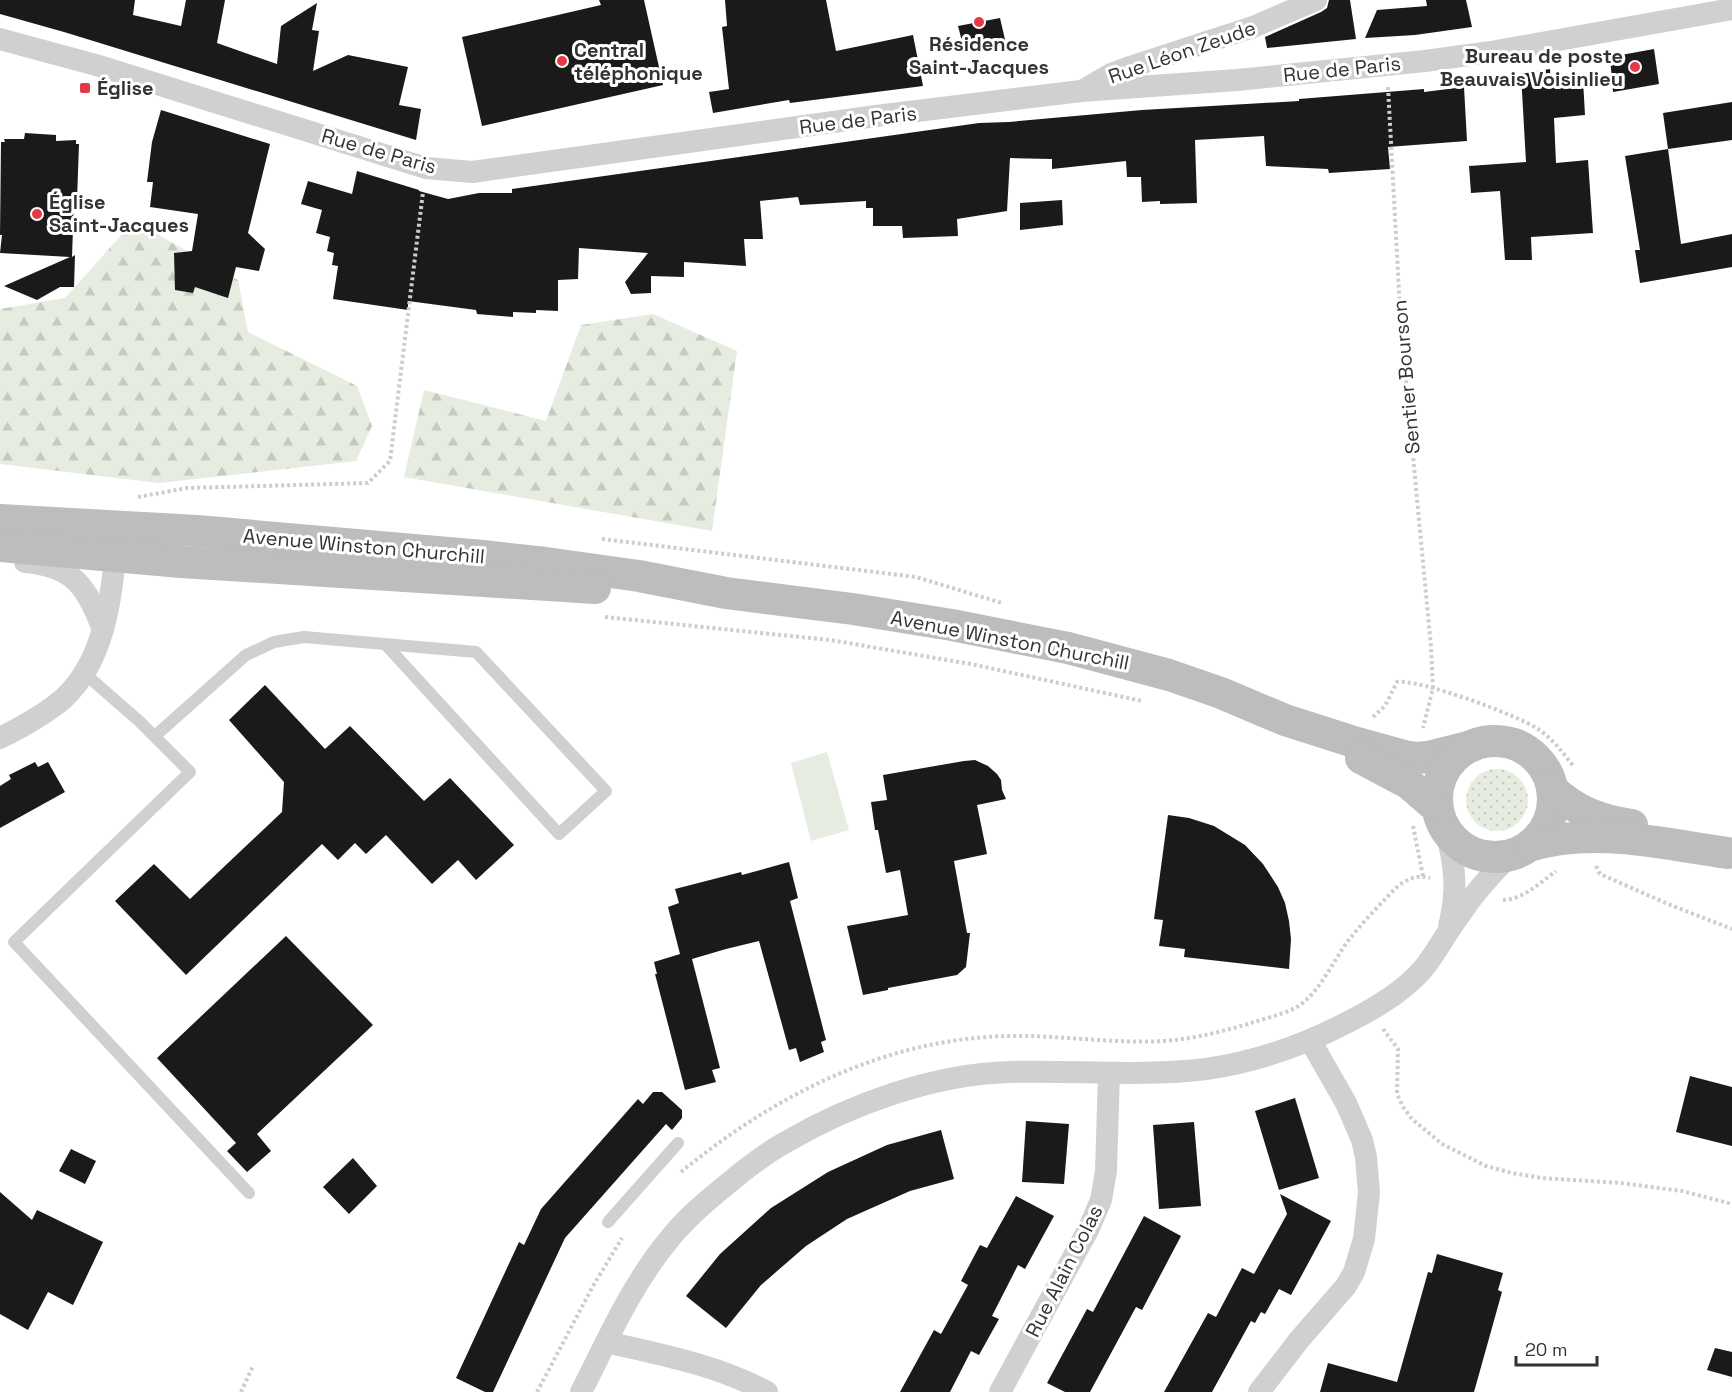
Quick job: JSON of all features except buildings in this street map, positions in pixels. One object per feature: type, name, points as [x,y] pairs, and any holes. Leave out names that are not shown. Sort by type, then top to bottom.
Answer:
[{"type":"main road","name":"Avenue Winston Churchill","points":[[0,520],[117,542],[500,583],[726,593],[853,609],[952,625],[1068,648],[1170,675],[1221,693],[1285,720],[1398,777],[1417,789],[1431,819]]},
{"type":"main road","name":"Avenue Winston Churchill","points":[[0,546],[117,542]]},
{"type":"main road","name":"Avenue Winston Churchill","points":[[1285,720],[1385,751],[1416,758],[1472,746]]},
{"type":"main road","points":[[1520,851],[1537,840],[1548,823],[1553,809],[1550,779],[1543,766],[1533,755],[1511,743],[1496,741],[1472,746],[1455,757],[1445,769],[1431,819],[1459,845],[1477,855],[1492,858],[1520,851],[1558,839],[1597,837],[1653,842],[1730,854]]},
{"type":"main road","points":[[1552,789],[1574,807],[1593,816],[1662,830],[1730,854]]},
{"type":"street","name":"Rue Léon Zeude","points":[[1081,91],[1111,74],[1253,27],[1316,0]]},
{"type":"street","name":"Rue de Paris","points":[[0,39],[96,65],[426,168],[458,171],[490,170],[876,116],[1081,91],[1387,66],[1491,51],[1732,9]]},
{"type":"street","points":[[0,738],[63,699],[84,673],[94,655],[103,630],[117,542]]},
{"type":"street","points":[[0,560],[43,563],[66,573],[84,590],[103,630]]},
{"type":"street","points":[[1431,819],[1454,865],[1453,904],[1447,933]]},
{"type":"street","points":[[581,1392],[644,1274],[666,1242],[712,1196],[764,1155],[804,1132],[876,1100],[932,1083],[1008,1072],[1155,1073],[1208,1068],[1258,1058],[1310,1040],[1370,1011],[1422,971],[1490,875],[1520,851]]},
{"type":"street","points":[[1258,1392],[1346,1286],[1354,1272],[1364,1239],[1369,1192],[1362,1140],[1346,1103],[1310,1040]]},
{"type":"street","name":"Rue Alain Colas","points":[[1000,1392],[1089,1228],[1101,1200],[1106,1171],[1109,1073]]},
{"type":"street","points":[[606,1342],[713,1368],[767,1392]]},
{"type":"lane","points":[[155,736],[246,655],[274,642],[304,637],[476,652],[606,791],[559,834],[386,645]]},
{"type":"lane","points":[[84,673],[140,721],[190,772],[14,942],[249,1193]]},
{"type":"lane","points":[[608,1222],[678,1143]]},
{"type":"path","name":"Sentier Bourson","points":[[1387,66],[1401,329],[1433,688],[1420,736]]},
{"type":"path","points":[[117,542],[134,497],[187,488],[368,483],[390,461],[426,168]]},
{"type":"path","points":[[596,616],[830,640],[971,664],[1150,703]]},
{"type":"path","points":[[1423,876],[1413,826],[1431,819]]},
{"type":"path","points":[[1595,864],[1600,874],[1732,929]]},
{"type":"path","points":[[1370,1011],[1398,1049],[1397,1094],[1403,1107],[1412,1119],[1442,1144],[1486,1166],[1512,1173],[1541,1178],[1671,1189],[1732,1204]]},
{"type":"path","points":[[241,1392],[253,1366]]},
{"type":"green space","points":[[134,221],[238,280],[248,332],[357,386],[372,426],[356,461],[159,483],[0,464],[0,309],[65,298]]},
{"type":"green space","points":[[653,314],[737,351],[712,531],[404,477],[424,390],[546,421],[581,325]]},
{"type":"green space","points":[[827,752],[849,830],[811,841],[791,763]]},
{"type":"green space","points":[[1497,769],[1514,774],[1519,778],[1523,783],[1528,800],[1523,817],[1519,822],[1514,826],[1497,831],[1480,826],[1475,822],[1471,817],[1466,800],[1471,783],[1475,778],[1480,774]]},
{"type":"place","name":"Résidence Saint-Jacques","points":[[979,22]]},
{"type":"place","name":"Central téléphonique","points":[[562,61]]},
{"type":"place","name":"Bureau de poste Beauvais Voisinlieu","points":[[1635,67]]},
{"type":"place","name":"Église","points":[[85,88]]},
{"type":"place","name":"Église Saint-Jacques","points":[[37,214]]}]
